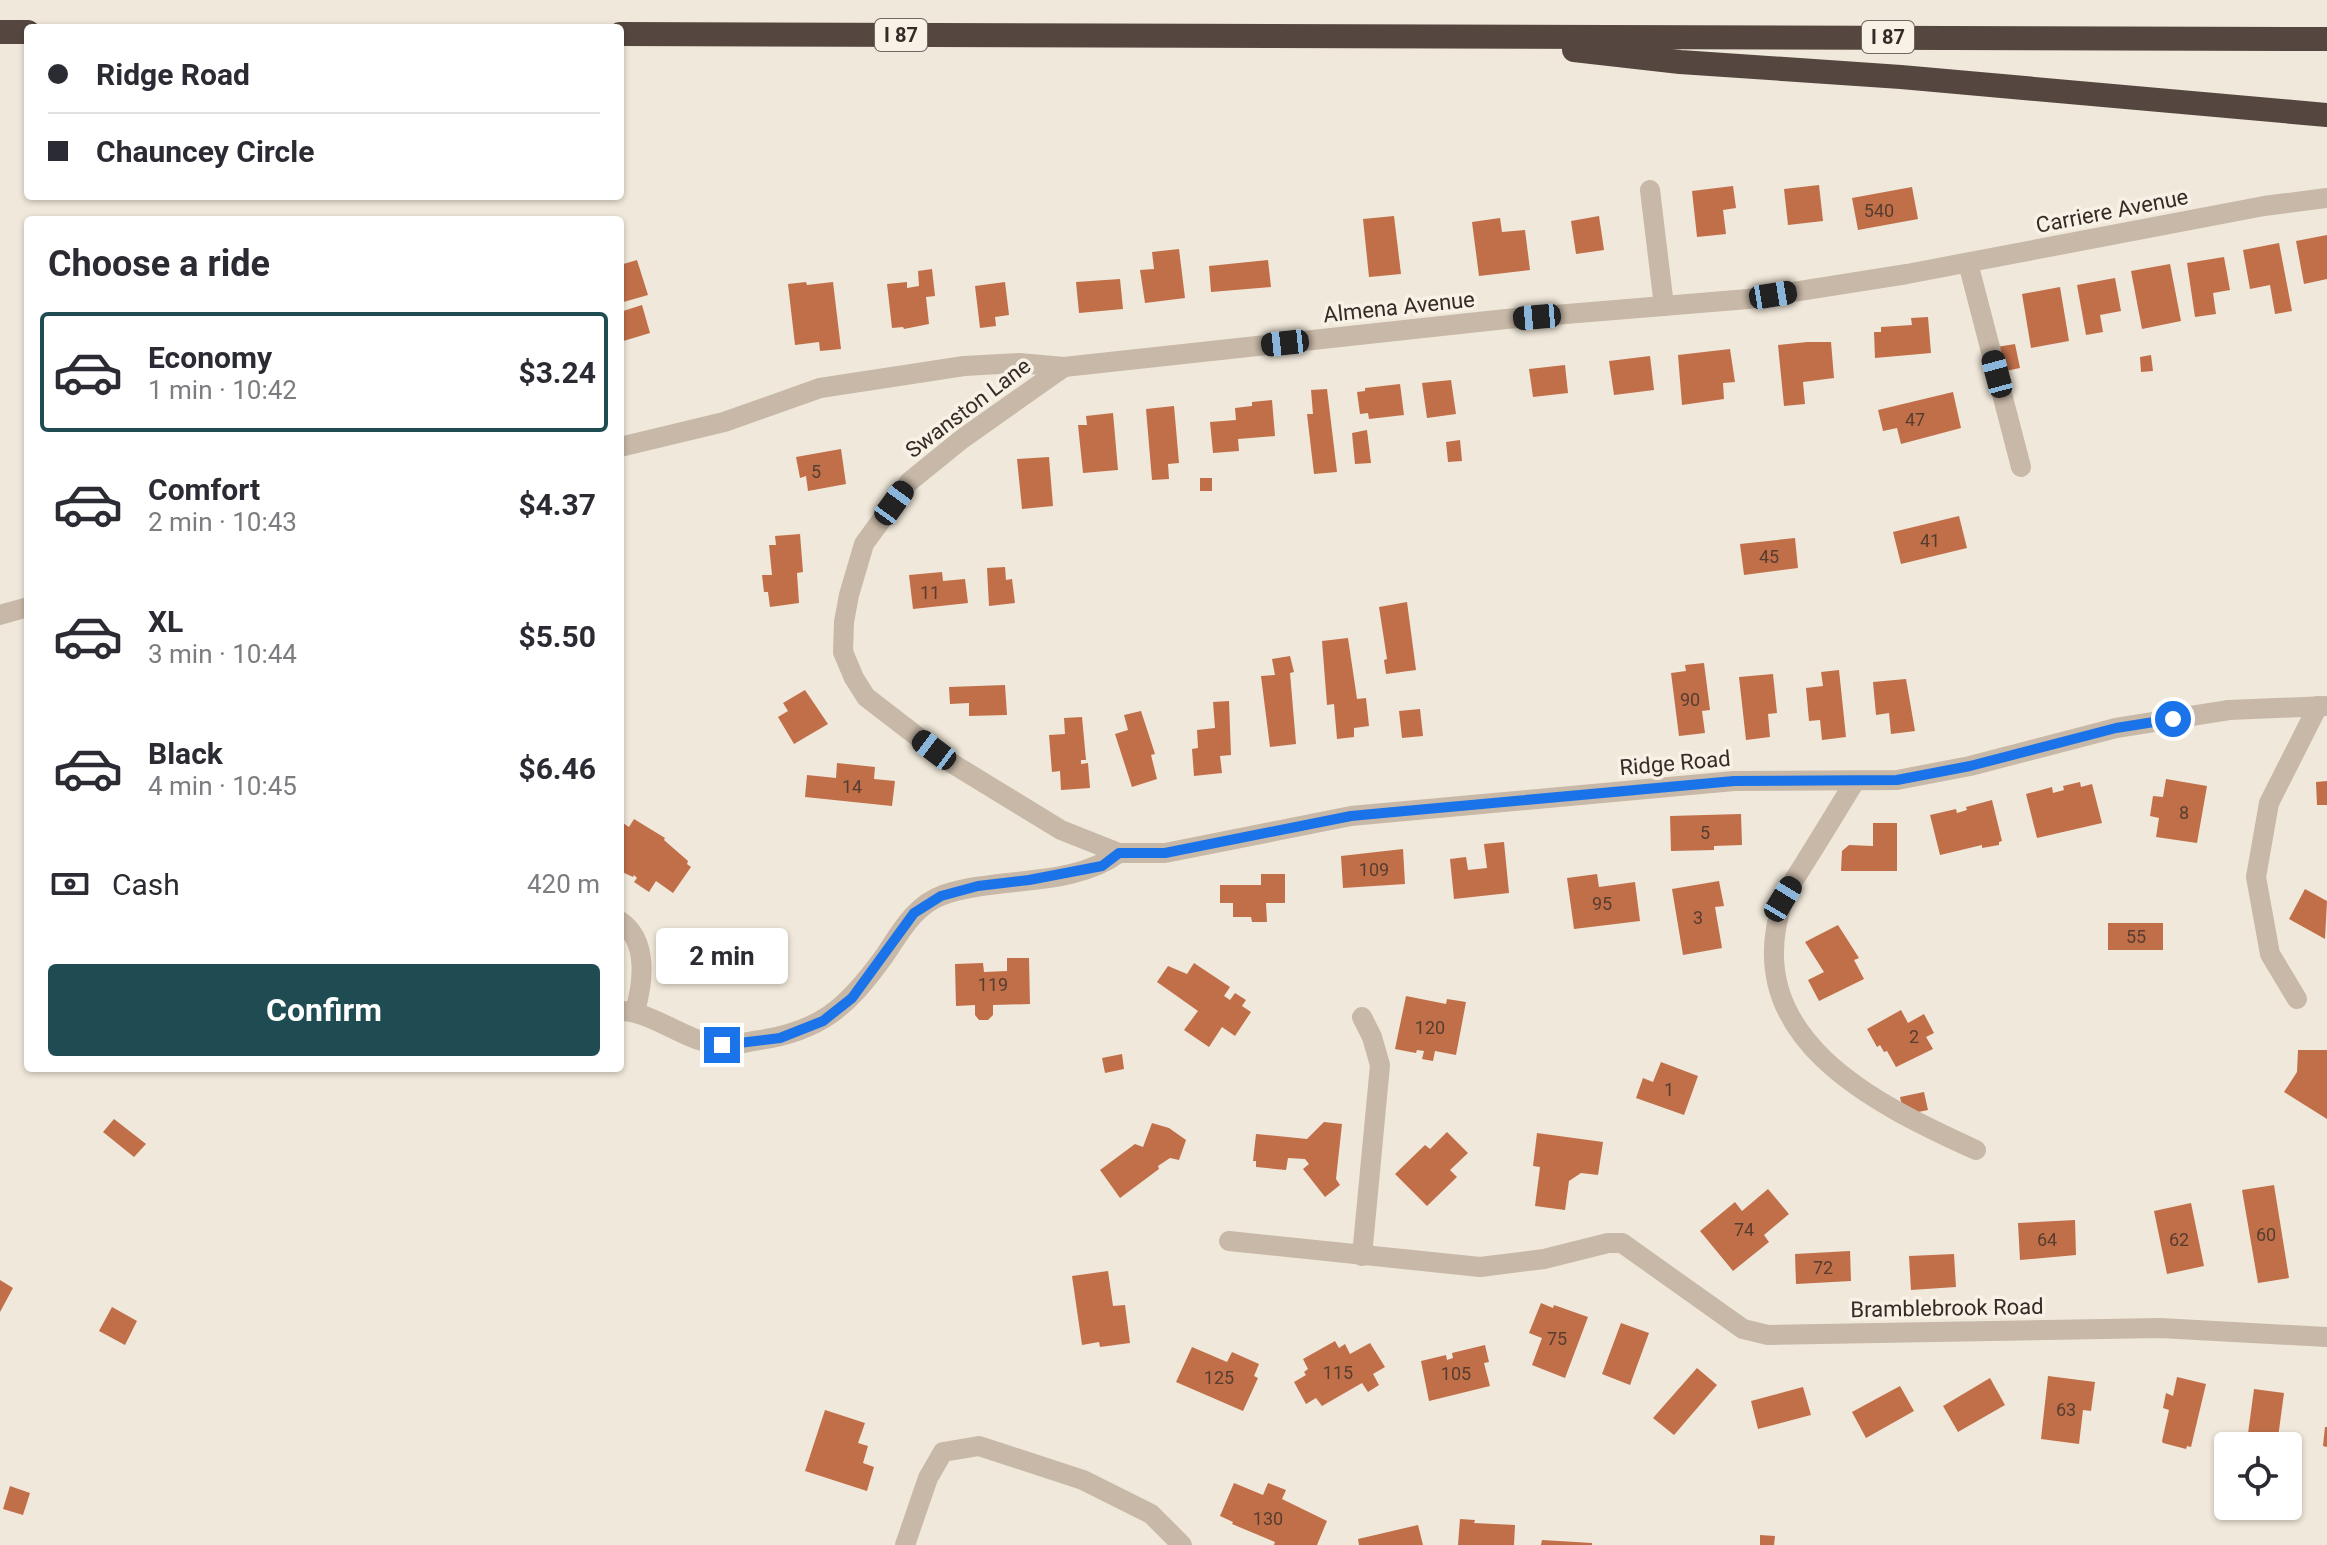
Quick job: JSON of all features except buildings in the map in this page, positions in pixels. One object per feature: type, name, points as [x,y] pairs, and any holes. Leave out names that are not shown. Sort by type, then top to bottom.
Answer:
[{"type":"highway","points":[[0,32],[24,32]]},
{"type":"highway","name":"I 87","points":[[624,34],[2327,39]]},
{"type":"highway","points":[[1448,36],[1680,62],[1901,77],[2327,115]]},
{"type":"street","points":[[1650,190],[1664,306]]},
{"type":"street","name":"Carriere Avenue","points":[[1907,274],[2264,206],[2327,198]]},
{"type":"street","points":[[1968,263],[2021,467]]},
{"type":"street","name":"Almena Avenue","points":[[624,446],[724,422],[802,393],[964,366],[1019,363],[1064,367],[1506,319],[1748,299],[1907,274]]},
{"type":"street","name":"Swanston Lane","points":[[1064,367],[962,439],[909,482],[864,544],[849,595],[843,652],[866,697],[953,764],[1061,830],[1119,853]]},
{"type":"street","points":[[0,615],[24,608]]},
{"type":"street","points":[[2297,999],[2270,954],[2256,877],[2269,803],[2323,706]]},
{"type":"street","name":"Ridge Road","points":[[1119,853],[1165,853],[1351,816],[1734,781],[1897,780],[1970,766],[2116,728],[2229,710],[2323,706]]},
{"type":"street","points":[[1855,781],[1783,899],[1773,946],[1775,977],[1788,1016],[1825,1062],[1869,1096],[1909,1119],[1976,1150]]},
{"type":"street","points":[[624,924],[638,943],[642,962],[642,988],[628,1011],[678,1034],[722,1045],[780,1038],[823,1021],[852,998],[914,913],[941,896],[978,886],[1102,866],[1119,853]]},
{"type":"street","points":[[1229,1241],[1362,1256],[1380,1065],[1362,1017]]},
{"type":"street","name":"Bramblebrook Road","points":[[1362,1256],[1480,1267],[1544,1259],[1596,1245],[1622,1243],[1743,1329],[1768,1335],[2160,1328],[2327,1337]]},
{"type":"street","points":[[905,1545],[928,1478],[943,1452],[979,1446],[1083,1480],[1151,1514],[1182,1545]]},
{"type":"route","points":[[722,1045],[780,1038],[823,1021],[852,998],[914,913],[941,896],[978,886],[1102,866],[1119,853],[1165,853],[1351,816],[1734,781],[1897,780],[1970,766],[2116,728],[2173,719]]}]
